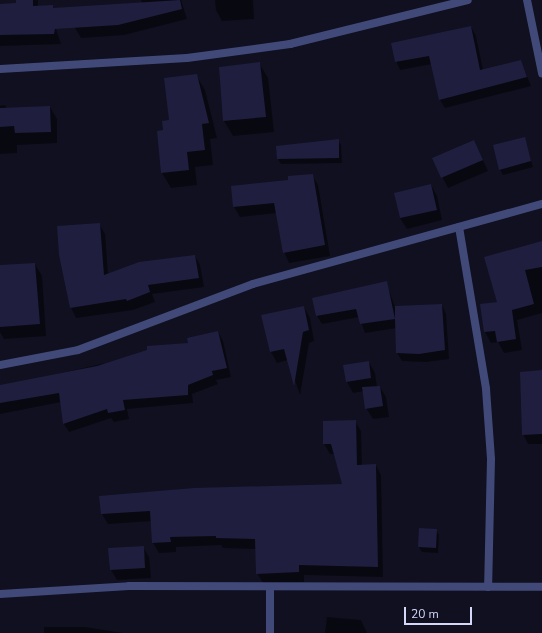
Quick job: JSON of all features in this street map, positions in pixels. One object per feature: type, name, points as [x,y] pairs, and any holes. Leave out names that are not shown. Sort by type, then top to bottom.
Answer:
[{"type":"street","points":[[0,69],[187,58],[290,44],[468,0]]},
{"type":"street","points":[[527,0],[542,72]]},
{"type":"street","points":[[0,365],[78,350],[253,284],[542,204]]},
{"type":"street","points":[[459,227],[486,389],[491,459],[488,588]]},
{"type":"street","points":[[0,594],[129,586],[542,587]]},
{"type":"street","points":[[270,587],[270,633]]},
{"type":"building","points":[[16,0],[33,0],[33,6],[53,5],[53,8],[180,0],[182,9],[118,25],[55,29],[54,34],[0,35],[0,4],[16,3]]},
{"type":"building","points":[[471,26],[480,70],[521,60],[527,77],[439,100],[429,56],[395,62],[391,43]]},
{"type":"building","points":[[260,62],[266,117],[223,121],[219,67]]},
{"type":"building","points":[[197,74],[209,123],[202,124],[205,150],[187,152],[189,170],[161,173],[157,131],[163,130],[162,121],[169,120],[164,78]]},
{"type":"building","points":[[50,106],[51,132],[15,133],[14,126],[0,127],[0,108]]},
{"type":"building","points":[[525,137],[531,161],[499,170],[493,145]]},
{"type":"building","points":[[339,139],[339,158],[277,159],[276,146]]},
{"type":"building","points":[[474,140],[483,160],[441,178],[432,158]]},
{"type":"building","points":[[313,174],[325,245],[283,253],[274,203],[233,207],[231,186],[288,180],[288,176]]},
{"type":"building","points":[[431,184],[437,210],[400,218],[394,193]]},
{"type":"building","points":[[100,223],[104,275],[139,262],[195,255],[199,278],[148,285],[150,292],[127,301],[126,299],[70,308],[59,255],[57,226]]},
{"type":"building","points":[[542,241],[542,267],[525,270],[534,304],[512,310],[516,339],[497,342],[495,331],[484,332],[480,304],[497,302],[484,257]]},
{"type":"building","points":[[35,263],[40,324],[0,327],[0,265]]},
{"type":"building","points":[[387,281],[395,319],[360,324],[356,309],[316,316],[312,298]]},
{"type":"building","points":[[442,304],[445,350],[419,354],[396,353],[395,306]]},
{"type":"building","points":[[304,306],[309,330],[303,332],[294,386],[284,349],[270,352],[261,315]]},
{"type":"building","points":[[218,331],[227,368],[212,371],[213,375],[188,385],[188,395],[123,400],[125,410],[108,413],[107,409],[63,424],[59,393],[0,403],[0,385],[97,366],[147,350],[147,346],[188,343],[187,338]]},
{"type":"building","points":[[369,361],[371,378],[346,382],[343,365]]},
{"type":"building","points":[[542,370],[542,434],[522,435],[520,372]]},
{"type":"building","points":[[380,386],[383,406],[365,409],[362,387]]},
{"type":"building","points":[[356,420],[357,465],[376,464],[378,567],[299,565],[299,572],[256,574],[255,539],[216,538],[216,536],[170,537],[171,542],[152,543],[150,511],[101,514],[99,496],[194,488],[342,484],[331,444],[323,444],[323,421]]},
{"type":"building","points":[[419,528],[437,529],[436,548],[418,547]]},
{"type":"building","points":[[144,546],[145,568],[110,570],[108,548]]}]
